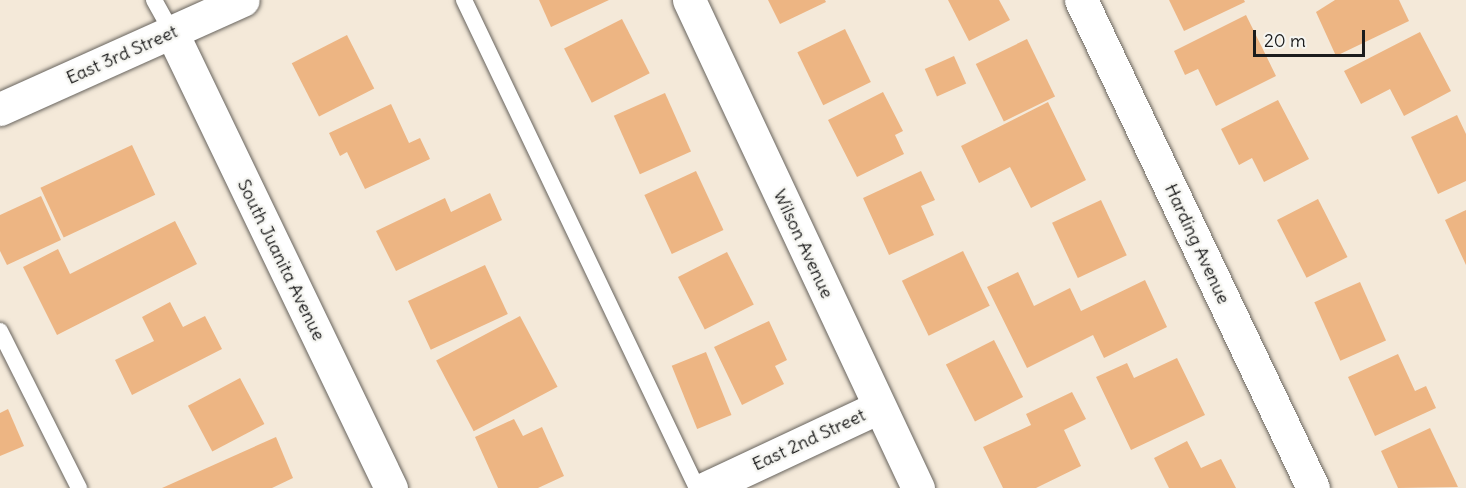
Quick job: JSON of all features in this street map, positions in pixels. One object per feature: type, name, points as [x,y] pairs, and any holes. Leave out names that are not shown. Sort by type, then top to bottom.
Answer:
[{"type":"street","name":"East 3rd Street","points":[[0,109],[243,0]]},
{"type":"street","name":"Wilson Avenue","points":[[688,0],[918,488]]},
{"type":"street","name":"Harding Avenue","points":[[1082,0],[1313,488]]},
{"type":"street","name":"South Juanita Avenue","points":[[172,33],[391,488]]},
{"type":"street","name":"East 2nd Street","points":[[706,488],[879,407]]},
{"type":"lane","points":[[154,0],[172,33]]},
{"type":"lane","points":[[464,0],[697,488]]},
{"type":"lane","points":[[0,331],[79,488]]},
{"type":"building","points":[[539,0],[609,0],[551,27]]},
{"type":"building","points":[[768,0],[825,0],[826,2],[780,24]]},
{"type":"building","points":[[948,0],[999,0],[1010,20],[969,41]]},
{"type":"building","points":[[1169,0],[1244,0],[1245,2],[1184,31]]},
{"type":"building","points":[[1335,0],[1399,0],[1409,21],[1336,56],[1316,12]]},
{"type":"building","points":[[1246,15],[1276,76],[1216,106],[1198,69],[1185,75],[1174,51]]},
{"type":"building","points":[[622,19],[650,73],[592,103],[564,49]]},
{"type":"building","points":[[845,29],[871,82],[823,105],[797,52]]},
{"type":"building","points":[[1420,32],[1451,91],[1404,116],[1390,89],[1361,104],[1344,71]]},
{"type":"building","points":[[347,35],[374,88],[319,117],[292,63]]},
{"type":"building","points":[[1027,39],[1055,97],[1004,122],[976,64]]},
{"type":"building","points":[[954,56],[966,83],[937,96],[925,69]]},
{"type":"building","points":[[883,92],[903,131],[895,135],[904,154],[857,177],[828,120]]},
{"type":"building","points":[[665,93],[691,151],[640,174],[614,116]]},
{"type":"building","points":[[1278,100],[1309,159],[1264,182],[1252,158],[1239,165],[1221,129]]},
{"type":"building","points":[[1048,102],[1086,180],[1031,208],[1010,167],[979,183],[961,146]]},
{"type":"building","points":[[391,104],[409,143],[420,138],[430,159],[365,189],[347,152],[340,156],[329,133]]},
{"type":"building","points":[[1457,115],[1466,134],[1466,181],[1438,194],[1411,137]]},
{"type":"building","points":[[132,145],[155,195],[64,238],[40,188]]},
{"type":"building","points":[[696,171],[723,230],[672,254],[644,195]]},
{"type":"building","points":[[921,171],[935,200],[921,206],[934,235],[889,255],[863,198]]},
{"type":"building","points":[[490,193],[502,220],[396,271],[376,231],[445,198],[451,212]]},
{"type":"building","points":[[41,196],[61,240],[7,265],[0,251],[0,215]]},
{"type":"building","points":[[1318,199],[1348,257],[1307,278],[1277,220]]},
{"type":"building","points":[[1101,200],[1127,255],[1078,278],[1052,223]]},
{"type":"building","points":[[1466,210],[1466,265],[1445,220]]},
{"type":"building","points":[[175,221],[197,264],[57,335],[23,267],[58,249],[70,274]]},
{"type":"building","points":[[963,251],[990,306],[929,336],[902,281]]},
{"type":"building","points":[[727,252],[754,305],[705,330],[678,277]]},
{"type":"building","points":[[485,265],[508,314],[431,350],[408,301]]},
{"type":"building","points":[[1018,272],[1034,306],[1070,288],[1081,311],[1145,280],[1167,327],[1104,358],[1093,335],[1027,368],[987,287]]},
{"type":"building","points":[[1360,282],[1386,340],[1340,361],[1314,302]]},
{"type":"building","points":[[170,302],[183,327],[205,316],[222,349],[132,395],[115,360],[154,341],[142,317]]},
{"type":"building","points":[[520,316],[558,387],[474,431],[436,361]]},
{"type":"building","points":[[769,321],[787,360],[775,366],[784,384],[742,405],[714,347]]},
{"type":"building","points":[[994,340],[1023,397],[975,422],[946,365]]},
{"type":"building","points":[[706,352],[731,415],[697,429],[672,366]]},
{"type":"building","points":[[1398,354],[1415,391],[1426,386],[1436,408],[1375,436],[1348,377]]},
{"type":"building","points":[[1177,358],[1205,415],[1131,450],[1096,377],[1127,363],[1134,378]]},
{"type":"building","points":[[240,378],[264,424],[212,452],[188,406]]},
{"type":"building","points":[[1072,392],[1086,419],[1064,430],[1081,466],[1036,488],[1003,488],[983,447],[1031,425],[1026,414]]},
{"type":"building","points":[[8,409],[24,446],[0,456],[0,413]]},
{"type":"building","points":[[514,419],[523,436],[542,427],[564,476],[538,488],[498,488],[475,437]]},
{"type":"building","points":[[1430,428],[1458,487],[1398,488],[1381,451]]},
{"type":"building","points":[[276,437],[293,478],[272,488],[162,488]]},
{"type":"building","points":[[1187,441],[1201,468],[1221,459],[1236,488],[1169,488],[1154,458]]}]
